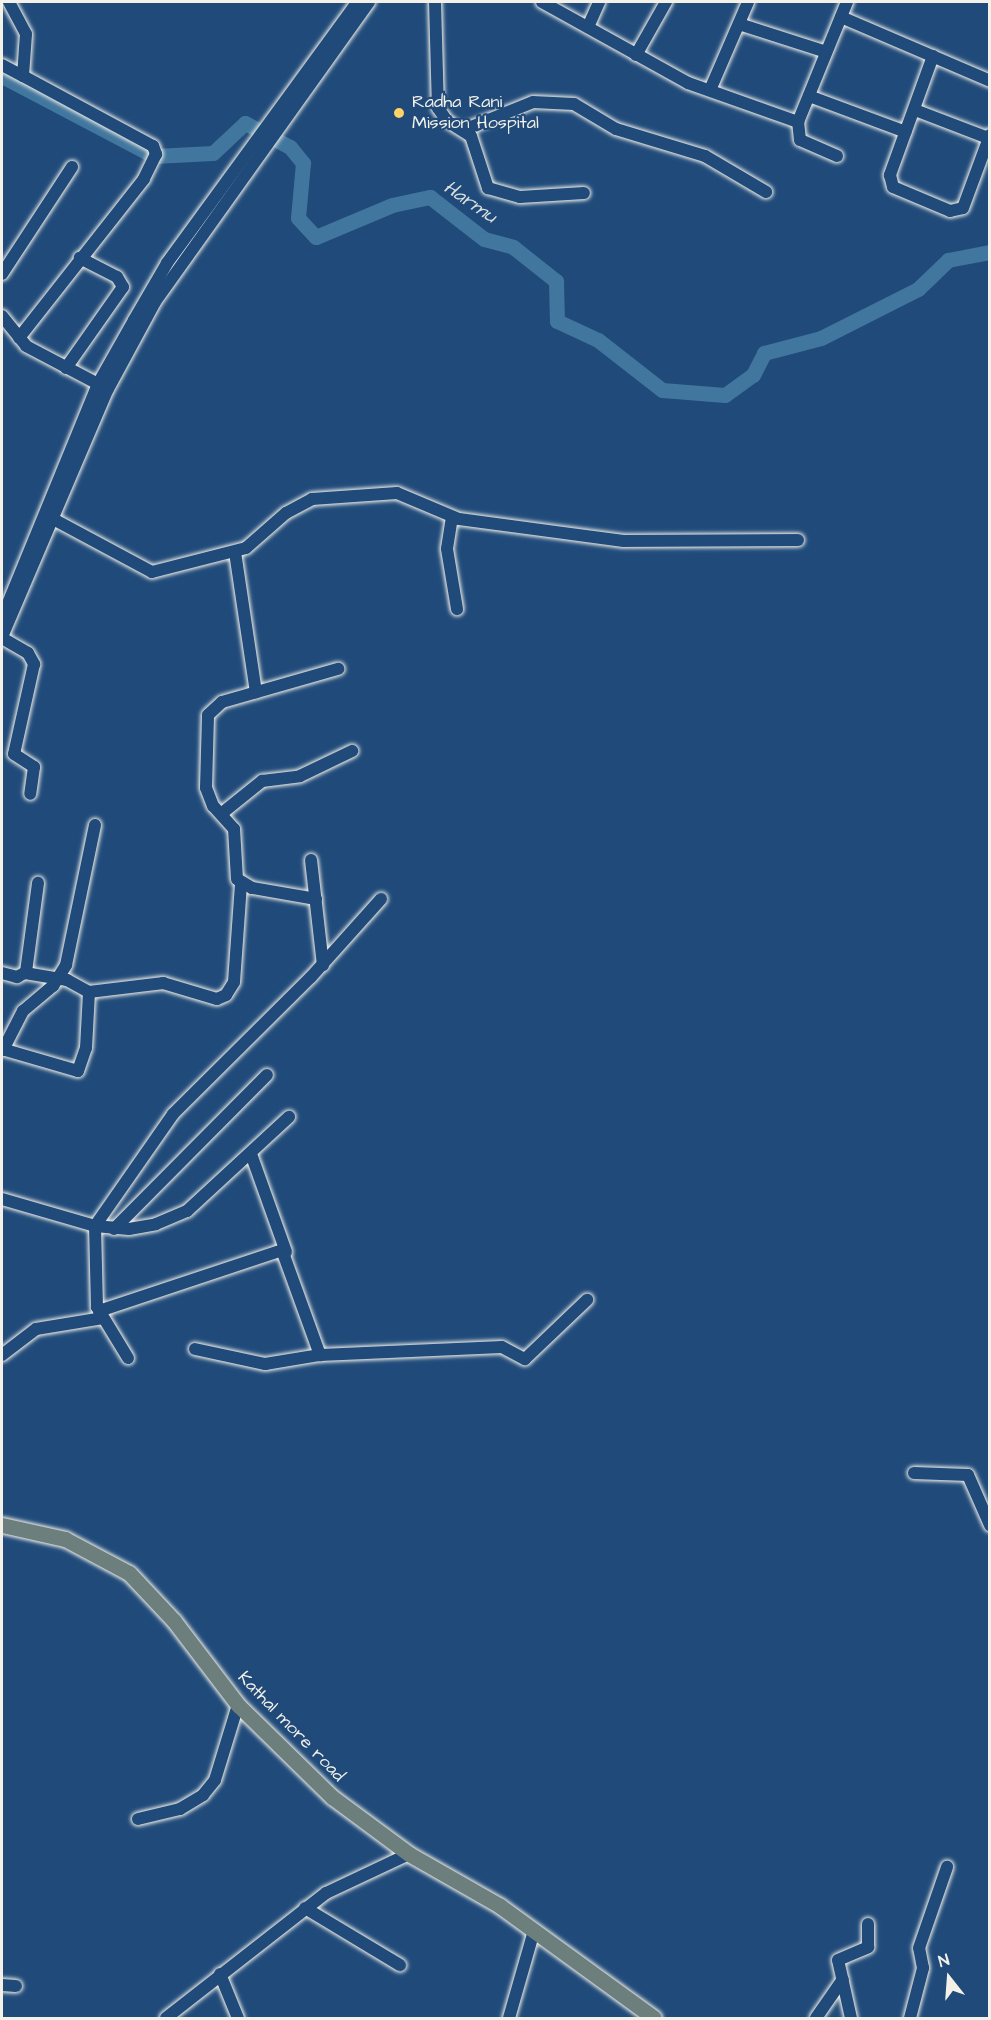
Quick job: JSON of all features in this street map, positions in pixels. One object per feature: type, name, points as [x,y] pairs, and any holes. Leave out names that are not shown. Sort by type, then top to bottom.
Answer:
[{"type":"main road","name":"Kathal more road","points":[[2,1526],[65,1539],[129,1573],[174,1621],[238,1705],[332,1797],[409,1854],[534,1931],[654,2019]]},
{"type":"street","points":[[9,2],[26,34],[23,76]]},
{"type":"street","points":[[280,123],[357,2]]},
{"type":"street","points":[[30,794],[34,767],[14,754],[33,664],[28,653],[2,638],[55,520],[108,389],[155,302],[259,152],[369,2]]},
{"type":"street","points":[[435,2],[438,108],[447,121],[466,129],[533,102],[574,104],[610,127],[705,156],[766,192]]},
{"type":"street","points":[[542,2],[636,55],[710,90],[798,122]]},
{"type":"street","points":[[588,27],[599,2]]},
{"type":"street","points":[[636,55],[666,2]]},
{"type":"street","points":[[710,90],[748,2]]},
{"type":"street","points":[[837,156],[800,140],[798,122],[847,2]]},
{"type":"street","points":[[841,17],[990,81]]},
{"type":"street","points":[[739,24],[826,52]]},
{"type":"street","points":[[915,110],[989,136],[985,175],[969,202],[957,211],[897,191],[890,175],[933,56]]},
{"type":"street","points":[[2,65],[153,146],[155,159],[19,338]]},
{"type":"street","points":[[809,96],[906,132]]},
{"type":"street","points":[[466,129],[484,181],[495,194],[584,193]]},
{"type":"street","points":[[2,617],[98,384],[167,262],[259,152]]},
{"type":"street","points":[[2,274],[72,167]]},
{"type":"street","points":[[66,368],[123,287],[117,277],[80,258]]},
{"type":"street","points":[[2,316],[19,338],[66,368],[98,384]]},
{"type":"street","points":[[55,520],[83,531],[142,571],[162,571],[235,552],[312,499],[409,495],[452,517],[664,544],[798,540]]},
{"type":"street","points":[[452,517],[447,549],[457,609]]},
{"type":"street","points":[[235,552],[256,692]]},
{"type":"street","points":[[2,973],[25,973],[57,981],[67,980],[89,992],[163,983],[217,999],[226,995],[234,982],[241,884],[234,829],[209,798],[204,774],[208,715],[214,705],[338,669]]},
{"type":"street","points":[[221,813],[262,781],[300,776],[352,751]]},
{"type":"street","points":[[89,992],[86,1048],[78,1071],[2,1049],[23,1011],[57,981],[68,956],[95,825]]},
{"type":"street","points":[[311,860],[323,965]]},
{"type":"street","points":[[25,973],[38,883]]},
{"type":"street","points":[[241,884],[316,899]]},
{"type":"street","points":[[128,1358],[101,1315],[95,1226],[173,1114],[323,965],[381,899]]},
{"type":"street","points":[[114,1229],[267,1075]]},
{"type":"street","points":[[2,1199],[95,1226],[114,1229],[182,1215],[289,1117]]},
{"type":"street","points":[[251,1154],[320,1355]]},
{"type":"street","points":[[2,1355],[36,1329],[101,1315],[286,1252]]},
{"type":"street","points":[[195,1349],[265,1364],[320,1355],[502,1347],[526,1359],[587,1300]]},
{"type":"street","points":[[914,1473],[968,1474],[990,1526]]},
{"type":"street","points":[[138,1819],[180,1809],[203,1796],[215,1780],[238,1705]]},
{"type":"street","points":[[166,2019],[304,1908],[409,1854]]},
{"type":"street","points":[[910,2019],[923,1968],[918,1952],[947,1867]]},
{"type":"street","points":[[304,1908],[400,1965]]},
{"type":"street","points":[[851,2019],[838,1960],[868,1947],[868,1923]]},
{"type":"street","points":[[509,2019],[534,1931]]},
{"type":"street","points":[[220,1974],[238,2019]]},
{"type":"street","points":[[816,2019],[843,1979]]},
{"type":"street","points":[[2,1985],[16,1986]]},
{"type":"street","points":[[182,2005],[185,2019]]},
{"type":"waterway","name":"Harmu","points":[[2,76],[154,156],[213,153],[245,123],[290,147],[303,163],[298,218],[316,237],[392,205],[430,197],[484,239],[513,247],[556,281],[557,321],[598,340],[662,390],[725,395],[753,375],[764,353],[821,338],[918,289],[948,260],[990,252]]},
{"type":"place","name":"Radha Rani Mission Hospital","points":[[399,113]]}]
